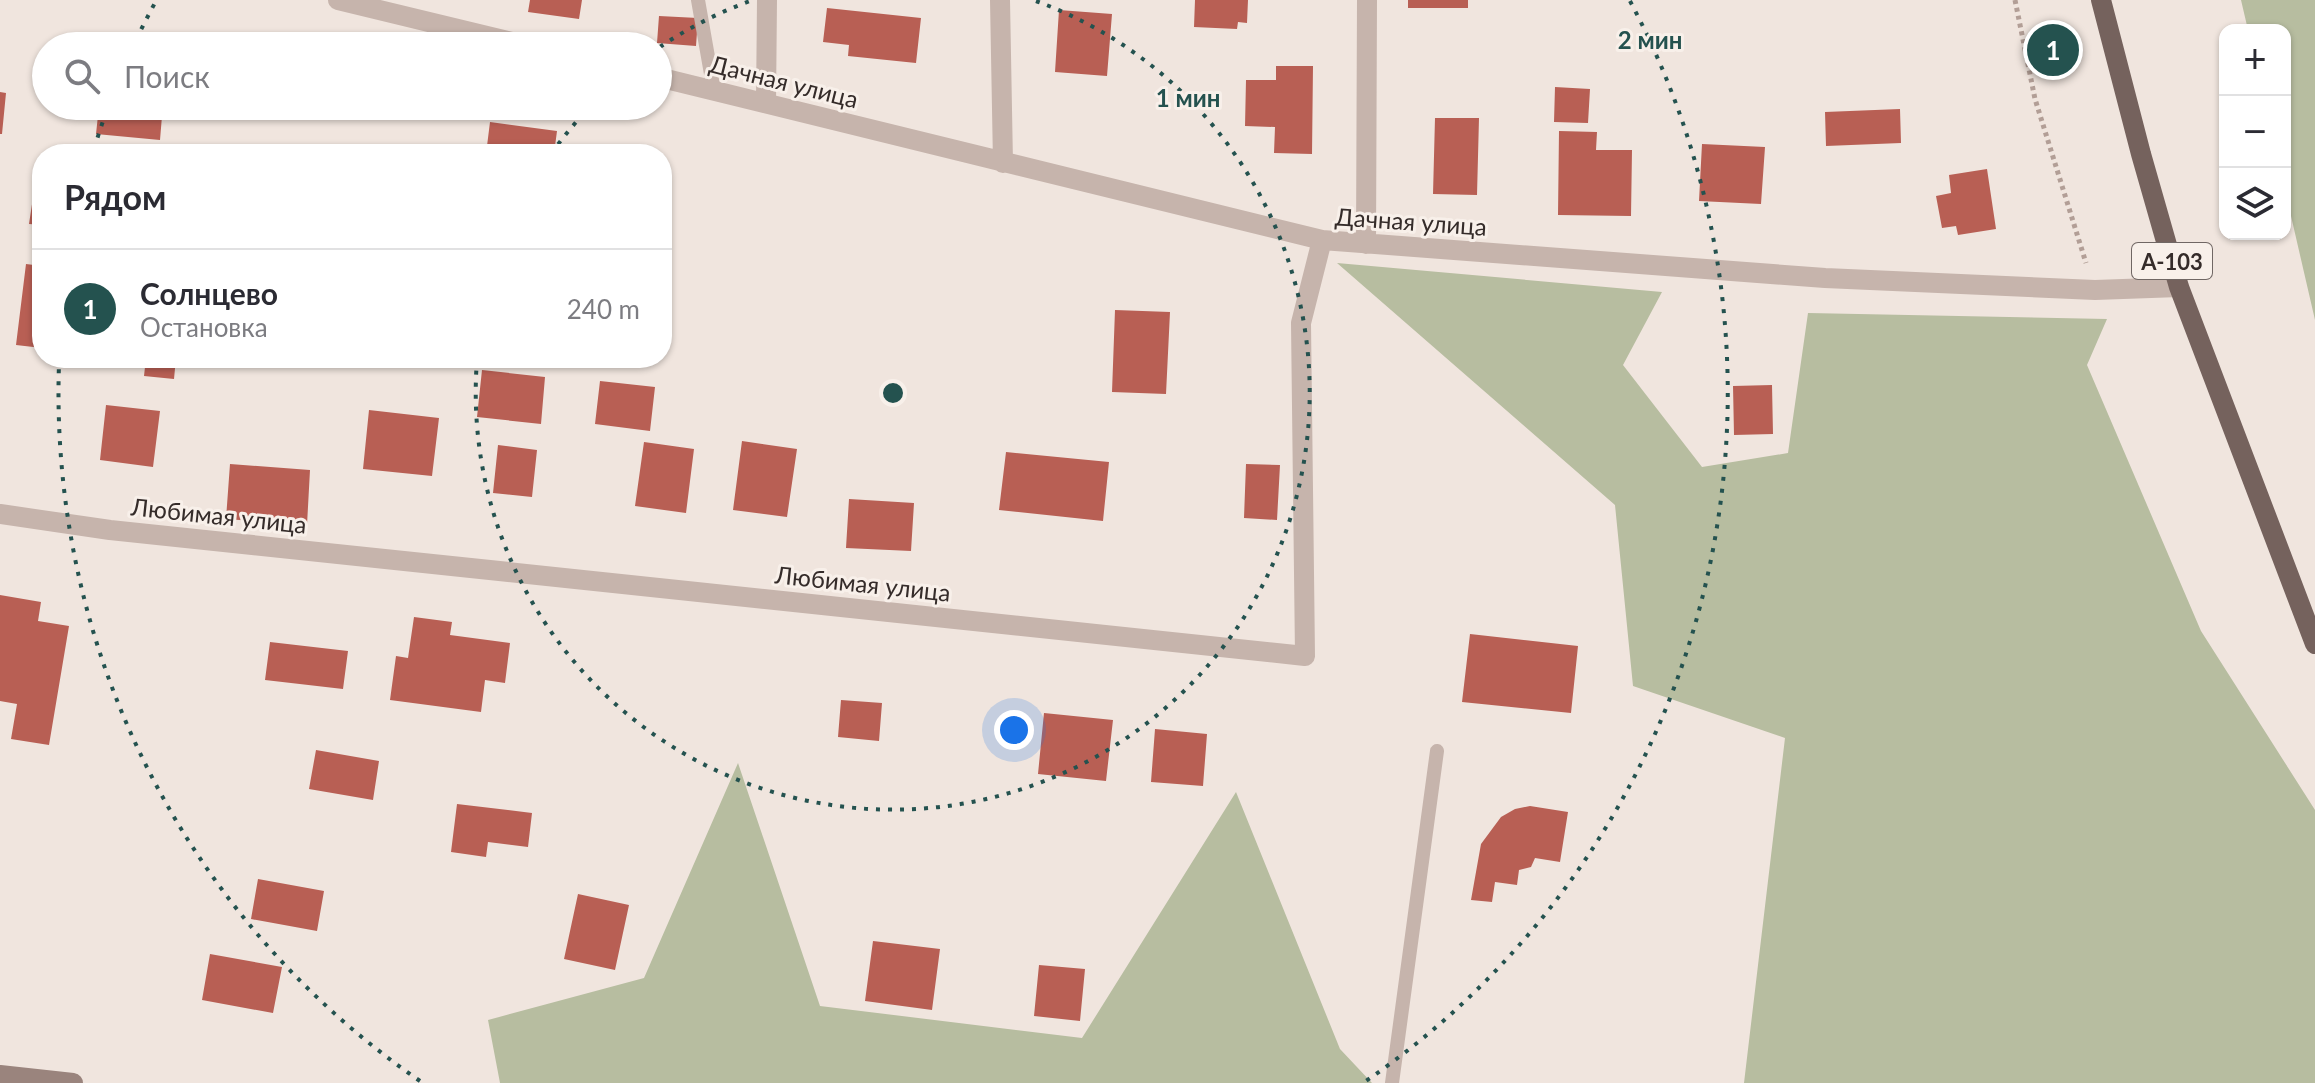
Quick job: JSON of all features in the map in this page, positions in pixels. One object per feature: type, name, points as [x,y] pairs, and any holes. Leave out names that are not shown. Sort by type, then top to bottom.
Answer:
[{"type":"main road","name":"А-103","points":[[2101,0],[2179,287],[2315,644]]},
{"type":"main road","points":[[0,1075],[73,1083]]},
{"type":"street","points":[[338,0],[470,32]]},
{"type":"street","points":[[766,103],[767,0]]},
{"type":"street","points":[[1000,0],[1003,163]]},
{"type":"street","points":[[1366,244],[1367,0]]},
{"type":"street","name":"Дачная улица","points":[[672,80],[1322,240],[1825,278],[2095,290],[2179,287]]},
{"type":"street","name":"Любимая улица","points":[[0,514],[110,530],[1305,656],[1301,323],[1322,240]]},
{"type":"lane","points":[[698,0],[714,91]]},
{"type":"lane","points":[[1392,1083],[1437,751]]},
{"type":"path","points":[[2015,0],[2035,99],[2095,290]]},
{"type":"green space","points":[[2241,0],[2315,0],[2315,320],[2291,216],[2291,24],[2247,24]]},
{"type":"green space","points":[[1337,263],[1662,292],[1623,365],[1702,467],[1788,453],[1808,313],[2107,319],[2087,365],[2201,631],[2315,810],[2315,1083],[1744,1083],[1785,738],[1633,686],[1615,505]]},
{"type":"green space","points":[[738,763],[820,1006],[1082,1038],[1236,792],[1340,1049],[1372,1083],[500,1083],[488,1020],[644,978]]},
{"type":"building","points":[[530,0],[582,0],[579,19],[528,12]]},
{"type":"building","points":[[1195,0],[1248,0],[1247,23],[1238,22],[1237,29],[1194,27]]},
{"type":"building","points":[[1408,0],[1468,0],[1468,8],[1408,8]]},
{"type":"building","points":[[827,8],[921,18],[916,63],[848,56],[849,45],[823,42]]},
{"type":"building","points":[[1059,10],[1112,14],[1107,76],[1055,72]]},
{"type":"building","points":[[659,16],[698,18],[696,46],[672,44],[672,32],[658,32]]},
{"type":"building","points":[[1276,66],[1313,66],[1312,154],[1274,153],[1275,127],[1245,126],[1246,80],[1276,80]]},
{"type":"building","points":[[1555,87],[1590,89],[1588,123],[1554,122]]},
{"type":"building","points":[[0,92],[6,93],[2,134],[0,134]]},
{"type":"building","points":[[1900,109],[1901,143],[1826,146],[1825,112]]},
{"type":"building","points":[[1435,118],[1479,118],[1477,195],[1433,194]]},
{"type":"building","points":[[98,120],[162,120],[160,140],[96,134]]},
{"type":"building","points":[[490,122],[557,131],[555,144],[487,144]]},
{"type":"building","points":[[1559,131],[1597,132],[1596,150],[1632,150],[1631,216],[1558,215]]},
{"type":"building","points":[[1702,144],[1765,147],[1761,204],[1699,201]]},
{"type":"building","points":[[1987,169],[1996,229],[1958,235],[1956,226],[1942,228],[1936,196],[1951,193],[1949,175]]},
{"type":"building","points":[[26,264],[32,265],[32,347],[16,345]]},
{"type":"building","points":[[1115,310],[1170,312],[1166,394],[1112,392]]},
{"type":"building","points":[[145,368],[175,368],[174,379],[144,376]]},
{"type":"building","points":[[482,370],[545,377],[541,424],[477,417]]},
{"type":"building","points":[[600,381],[655,387],[650,431],[595,424]]},
{"type":"building","points":[[1772,385],[1773,434],[1734,435],[1733,386]]},
{"type":"building","points":[[106,405],[160,411],[153,467],[100,460]]},
{"type":"building","points":[[369,410],[439,418],[432,476],[363,469]]},
{"type":"building","points":[[742,441],[797,449],[787,517],[733,510]]},
{"type":"building","points":[[644,442],[694,449],[686,513],[635,506]]},
{"type":"building","points":[[498,445],[537,450],[532,497],[493,493]]},
{"type":"building","points":[[1006,452],[1109,462],[1103,521],[999,510]]},
{"type":"building","points":[[230,464],[310,470],[307,525],[226,519]]},
{"type":"building","points":[[1246,464],[1280,465],[1277,520],[1244,518]]},
{"type":"building","points":[[849,499],[914,503],[911,551],[846,548]]},
{"type":"building","points":[[0,595],[41,602],[38,621],[69,626],[49,745],[11,739],[17,704],[0,701]]},
{"type":"building","points":[[414,617],[452,622],[450,635],[510,643],[505,683],[485,680],[481,712],[390,700],[396,656],[408,658]]},
{"type":"building","points":[[1470,634],[1578,646],[1571,713],[1462,702]]},
{"type":"building","points":[[270,642],[348,651],[343,689],[265,680]]},
{"type":"building","points":[[841,700],[882,703],[879,741],[838,737]]},
{"type":"building","points":[[1044,713],[1113,720],[1106,781],[1038,774]]},
{"type":"building","points":[[1155,729],[1207,734],[1203,786],[1151,782]]},
{"type":"building","points":[[316,750],[379,761],[373,800],[309,789]]},
{"type":"building","points":[[457,804],[532,813],[528,847],[488,842],[486,857],[451,852]]},
{"type":"building","points":[[1530,806],[1568,812],[1560,862],[1535,858],[1531,867],[1519,870],[1517,885],[1495,882],[1492,902],[1471,900],[1481,844],[1501,817],[1515,809]]},
{"type":"building","points":[[258,879],[324,891],[317,931],[251,919]]},
{"type":"building","points":[[578,894],[629,905],[615,970],[564,959]]},
{"type":"building","points":[[873,941],[940,949],[932,1010],[865,1001]]},
{"type":"building","points":[[210,954],[282,967],[273,1013],[202,1000]]},
{"type":"building","points":[[1039,965],[1085,969],[1080,1021],[1034,1016]]},
{"type":"place","name":"Солнцево","points":[[2053,50]]}]
